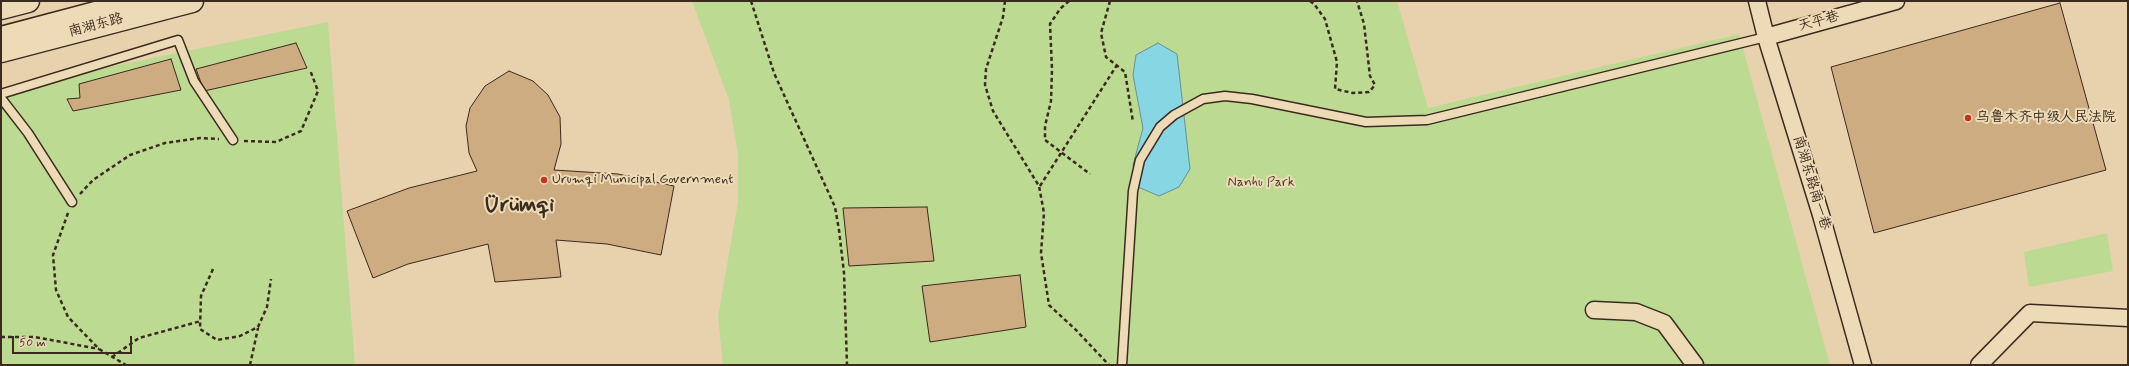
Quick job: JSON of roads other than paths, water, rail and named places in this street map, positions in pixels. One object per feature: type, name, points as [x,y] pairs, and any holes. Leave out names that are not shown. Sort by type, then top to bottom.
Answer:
[{"type":"main road","points":[[1,9],[28,1]]},
{"type":"main road","points":[[1,9],[34,1]]},
{"type":"main road","points":[[1,38],[141,1]]},
{"type":"main road","name":"南湖东路","points":[[1,52],[192,1]]},
{"type":"street","name":"南湖东路南一巷","points":[[1757,1],[1766,37],[1821,216],[1863,365]]},
{"type":"street","name":"天平巷","points":[[1766,37],[1896,1]]},
{"type":"street","points":[[1594,310],[1636,312],[1664,323],[1695,365]]},
{"type":"street","points":[[1979,365],[2030,313],[2128,318]]},
{"type":"lane","points":[[1122,365],[1133,191],[1140,160],[1160,127],[1174,115],[1203,98],[1225,96],[1252,99],[1366,122],[1427,120],[1766,37]]},
{"type":"lane","points":[[1,94],[178,40],[194,81],[233,140]]},
{"type":"lane","points":[[1,98],[28,133],[72,202]]},
{"type":"water","points":[[1158,43],[1177,54],[1190,169],[1179,187],[1159,196],[1138,187],[1133,165],[1143,128],[1133,75],[1136,55]]},
{"type":"place","name":"乌鲁木齐中级人民法院","points":[[1968,118]]},
{"type":"place","name":"Urumqi Municipal Government","points":[[544,180]]},
{"type":"district","name":"Ürümqi","points":[[519,206]]},
{"type":"park label","name":"Nanhu Park","points":[[1261,183]]}]
